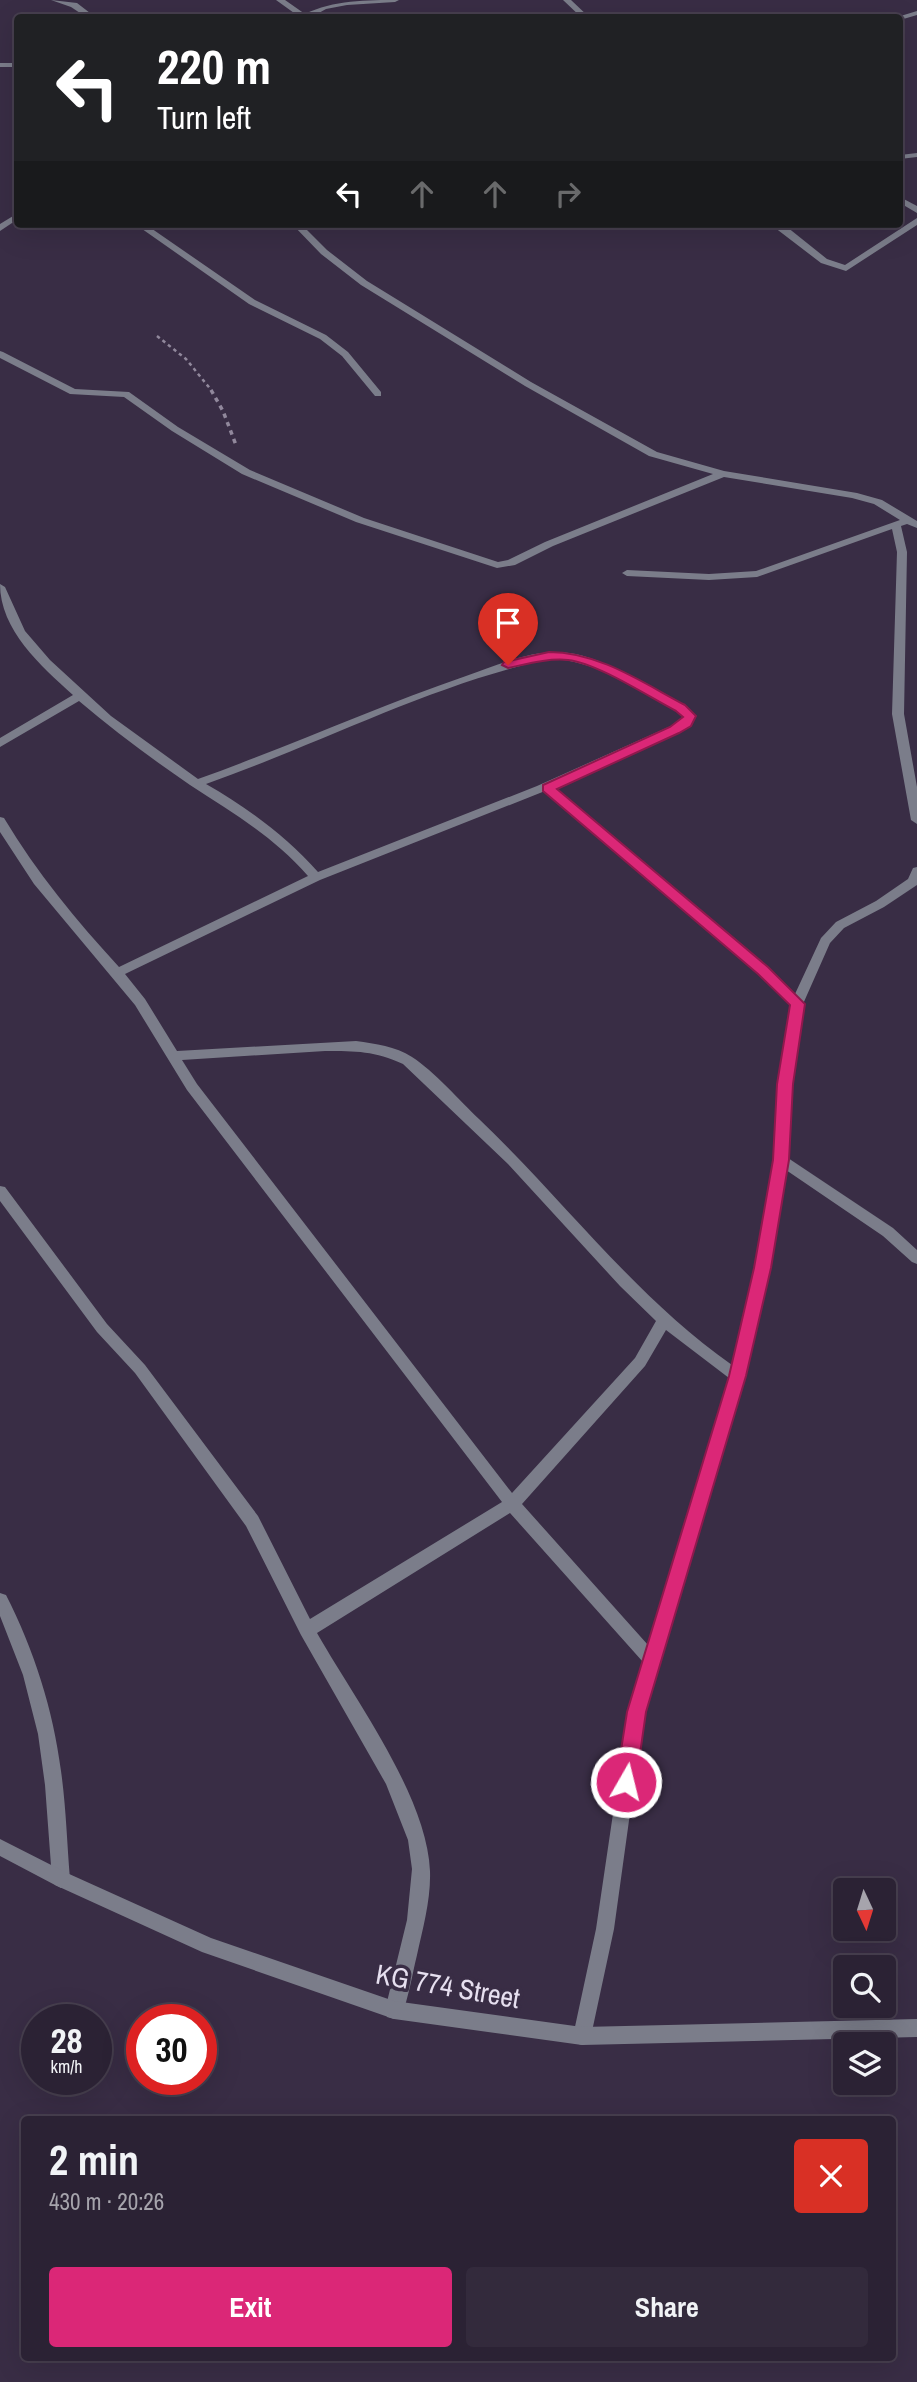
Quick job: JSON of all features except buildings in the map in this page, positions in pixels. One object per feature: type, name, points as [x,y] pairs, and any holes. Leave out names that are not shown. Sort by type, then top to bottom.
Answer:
[{"type":"street","points":[[55,0],[74,5],[86,13]]},
{"type":"street","points":[[280,0],[300,14]]},
{"type":"street","points":[[307,14],[313,9],[334,3],[395,0]]},
{"type":"street","points":[[566,0],[582,14]]},
{"type":"street","points":[[784,228],[817,258],[846,268],[917,221]]},
{"type":"street","points":[[145,228],[252,302],[323,337],[345,354],[378,394]]},
{"type":"street","points":[[300,228],[324,252],[364,283],[528,384],[653,454],[723,474],[853,495],[878,502],[907,523]]},
{"type":"street","points":[[0,354],[73,392],[126,394],[175,429],[246,472],[360,520],[497,565],[511,563],[539,548],[723,474]]},
{"type":"street","points":[[628,573],[738,577],[757,574],[907,523]]},
{"type":"street","points":[[907,523],[902,552],[898,715],[917,820]]},
{"type":"street","points":[[0,587],[14,622],[28,643],[81,695],[145,748],[196,784],[236,807],[302,860],[316,877]]},
{"type":"street","points":[[117,973],[316,877],[548,788],[674,730],[687,723],[690,716],[681,708],[591,662],[569,656],[549,656],[508,665],[422,695],[268,758],[196,784]]},
{"type":"street","points":[[0,743],[81,695]]},
{"type":"street","points":[[548,788],[763,971],[797,1004]]},
{"type":"street","points":[[0,821],[12,845],[140,1002],[192,1087],[512,1504],[651,1660]]},
{"type":"street","points":[[582,2036],[606,1929],[636,1712],[737,1376],[763,1268],[781,1160],[785,1084],[797,1004],[825,941],[840,925],[880,904],[915,881],[917,871]]},
{"type":"street","points":[[173,1056],[356,1046],[385,1051],[408,1061],[526,1174],[664,1321],[707,1357],[737,1376]]},
{"type":"street","points":[[781,1160],[888,1233],[917,1258]]},
{"type":"street","points":[[0,1191],[102,1328],[140,1368],[252,1521],[307,1630],[364,1728],[405,1807],[418,1851],[421,1870],[420,1895],[394,2010]]},
{"type":"street","points":[[307,1630],[512,1504],[640,1362],[664,1321]]},
{"type":"street","points":[[0,1600],[15,1628],[51,1754],[61,1878]]},
{"type":"street","name":"KG 774 Street","points":[[0,1847],[208,1947],[394,2010],[582,2036],[917,2028]]},
{"type":"path","points":[[157,336],[206,378],[226,413],[246,472]]},
{"type":"route","points":[[508,665],[549,656],[569,656],[591,662],[681,708],[690,716],[687,723],[674,730],[548,788],[587,818],[763,971],[797,1004],[789,1043],[781,1160],[763,1268],[737,1376],[708,1465],[636,1712],[626,1782]]}]
